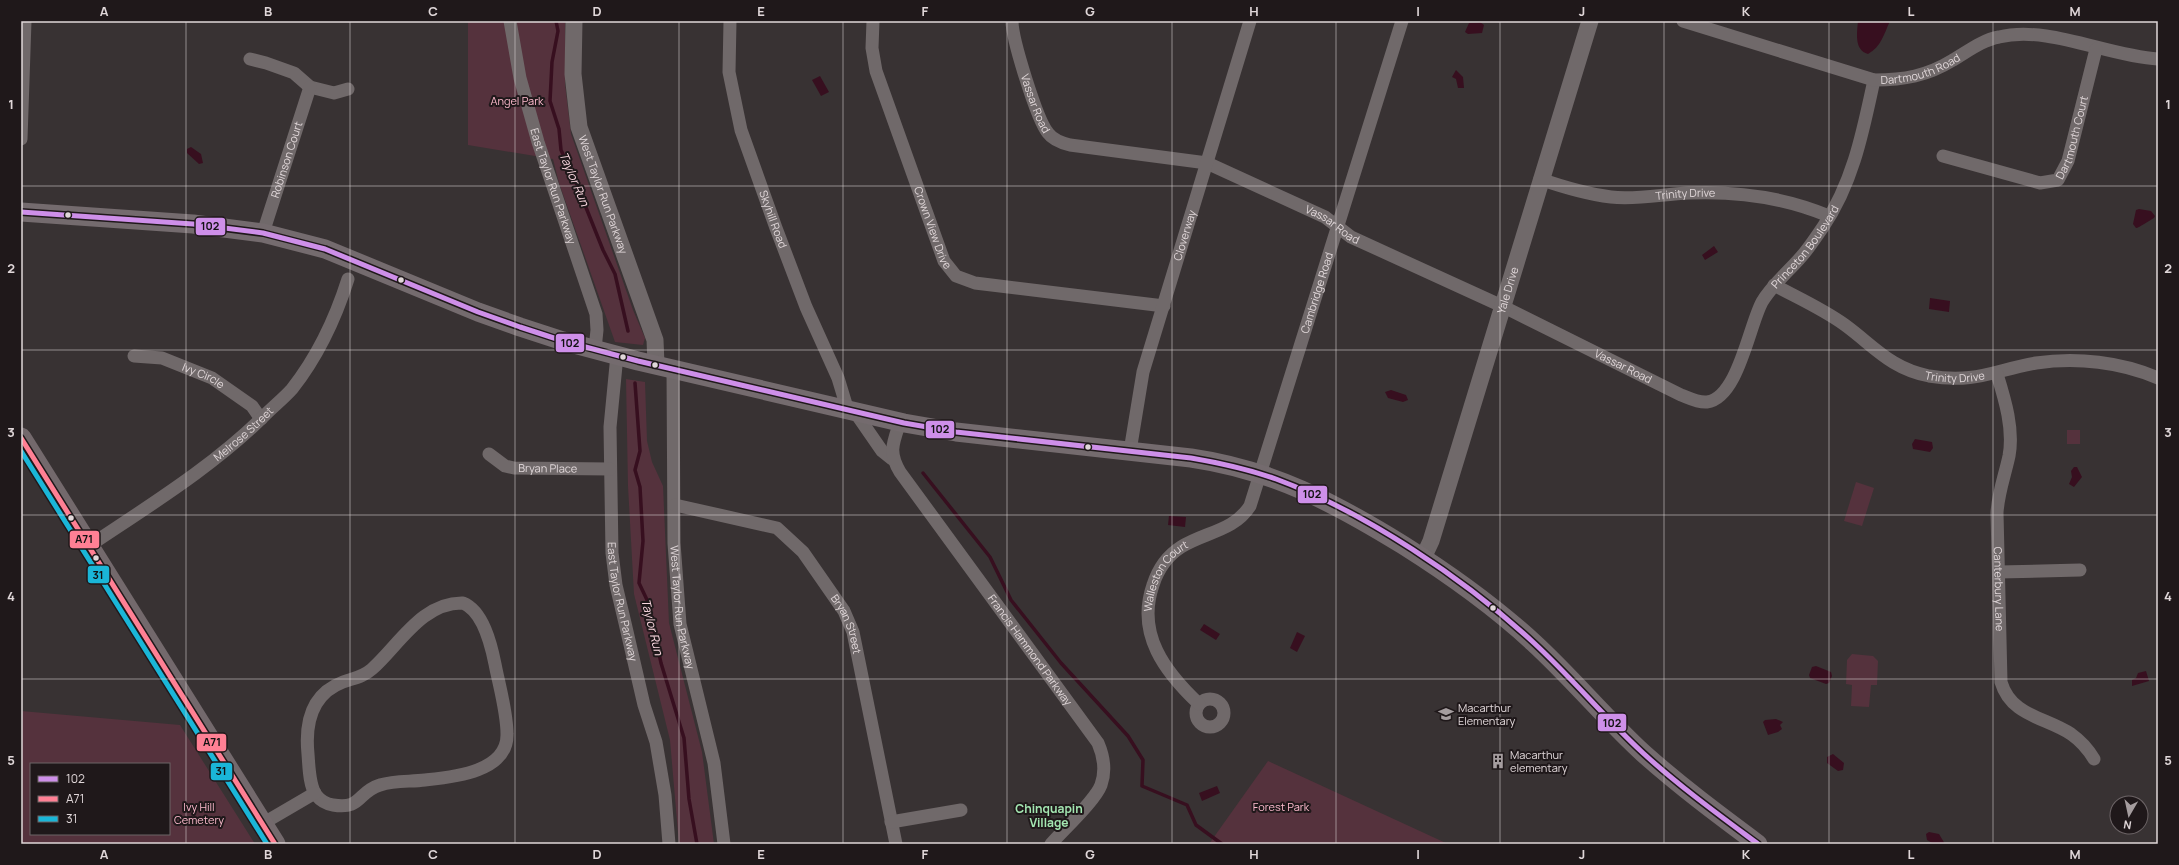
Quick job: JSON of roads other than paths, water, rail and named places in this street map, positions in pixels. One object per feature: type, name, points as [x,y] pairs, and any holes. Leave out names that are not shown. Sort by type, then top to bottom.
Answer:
[{"type":"main road","points":[[21,212],[193,224],[263,232],[325,249],[478,312],[549,336],[617,355],[900,422],[956,432],[1225,463],[1261,473],[1308,491],[1339,507],[1423,558],[1468,588],[1511,623],[1566,674],[1642,753],[1677,783],[1758,844]]},
{"type":"main road","points":[[21,438],[275,844]]},
{"type":"street","points":[[21,139],[25,21]]},
{"type":"street","name":"East Taylor Run Parkway","points":[[510,21],[520,78],[538,142],[596,314],[597,330],[595,349]]},
{"type":"street","name":"West Taylor Run Parkway","points":[[574,21],[573,74],[579,127],[664,366],[672,427],[675,505],[674,543],[680,624],[714,762],[724,844]]},
{"type":"street","name":"Skyhill Road","points":[[730,21],[729,72],[741,130],[806,308],[852,411]]},
{"type":"street","name":"Crown View Drive","points":[[873,21],[872,48],[876,71],[944,261],[956,276],[974,283],[1164,306]]},
{"type":"street","name":"Vassar Road","points":[[1012,21],[1016,50],[1040,118],[1048,133],[1055,139],[1070,146],[1207,164],[1325,217],[1351,237],[1502,306],[1681,395],[1698,402],[1713,400]]},
{"type":"street","name":"Cloverway","points":[[1130,451],[1143,372],[1250,21]]},
{"type":"street","name":"Cambridge Road","points":[[1261,473],[1402,21]]},
{"type":"street","name":"Yale Drive","points":[[1423,558],[1431,541],[1540,179],[1590,21]]},
{"type":"street","name":"Dartmouth Road","points":[[1683,21],[1843,72],[1874,80],[1895,80],[1925,74],[1984,42],[1998,37],[2029,33],[2096,49],[2158,59]]},
{"type":"street","name":"Dartmouth Court","points":[[1943,156],[2040,184],[2058,180],[2068,161],[2096,49]]},
{"type":"street","points":[[250,59],[294,73],[310,87],[334,93],[348,89]]},
{"type":"street","name":"Princeton Boulevard","points":[[1713,400],[1727,386],[1745,350],[1758,311],[1774,285],[1802,256],[1829,216],[1846,183],[1859,146],[1874,80]]},
{"type":"street","name":"Robinson Court","points":[[263,232],[310,87]]},
{"type":"street","name":"Trinity Drive","points":[[1540,179],[1582,192],[1611,197],[1635,198],[1708,192],[1763,198],[1802,205],[1829,216]]},
{"type":"street","name":"Melrose Street","points":[[88,546],[219,457],[291,390],[313,360],[337,315],[348,279]]},
{"type":"street","name":"Trinity Drive","points":[[1774,285],[1845,326],[1884,358],[1902,367],[1928,376],[1963,379],[1997,374],[2035,364],[2075,361],[2112,365],[2158,378]]},
{"type":"street","name":"East Taylor Run Parkway","points":[[617,355],[610,427],[612,553],[616,585],[644,705],[656,742],[665,795],[669,844]]},
{"type":"street","name":"Ivy Circle","points":[[134,356],[162,358],[212,378],[252,406],[261,419]]},
{"type":"street","name":"Canterbury Lane","points":[[1997,374],[2004,398],[2010,443],[2009,456],[1998,497],[2001,682],[2005,694],[2028,713],[2081,741],[2094,759]]},
{"type":"street","name":"Francis Hammond Parkway","points":[[852,411],[882,451],[892,459],[1098,743],[1103,756],[1104,768],[1100,786],[1051,844]]},
{"type":"street","points":[[892,459],[894,440],[900,422]]},
{"type":"street","name":"Bryan Place","points":[[489,454],[505,466],[514,468],[610,469]]},
{"type":"street","name":"Walleston Court","points":[[1199,704],[1160,659],[1151,640],[1147,616],[1151,590],[1158,573],[1171,555],[1183,546],[1226,528],[1245,513],[1250,506],[1261,473]]},
{"type":"street","name":"Bryan Street","points":[[675,505],[777,528],[803,552],[844,611],[853,632],[896,844]]},
{"type":"street","points":[[1999,572],[2080,570]]},
{"type":"street","points":[[463,603],[472,608],[488,637],[493,654],[508,733],[501,754],[493,762],[483,767],[451,777],[380,785],[365,793],[358,802],[348,806],[328,804],[320,799],[315,793],[310,771],[306,731],[313,707],[323,695],[333,687],[364,676],[373,669],[403,633],[445,604],[463,603]]},
{"type":"street","points":[[262,824],[315,793]]},
{"type":"street","points":[[892,822],[961,810]]},
{"type":"waterway","name":"Taylor Run","points":[[556,21],[558,31],[552,62],[550,101],[559,129],[561,150],[575,180],[603,250],[615,274],[628,331]]},
{"type":"waterway","name":"Taylor Run","points":[[635,383],[640,451],[635,470],[640,487],[643,541],[639,583],[648,602],[661,663],[684,738],[689,799],[697,844]]},
{"type":"waterway","points":[[923,473],[990,557],[1011,600],[1061,663],[1128,736],[1143,760],[1142,786],[1187,805],[1196,825],[1222,844]]},
{"type":"place","name":"Macarthur Elementary","points":[[1446,714]]},
{"type":"place","name":"Macarthur elementary","points":[[1498,761]]},
{"type":"district","name":"Chinquapin Village","points":[[1049,816]]},
{"type":"park label","name":"Angel Park","points":[[517,101]]},
{"type":"park label","name":"Forest Park","points":[[1281,807]]},
{"type":"park label","name":"Ivy Hill Cemetery","points":[[199,813]]}]
